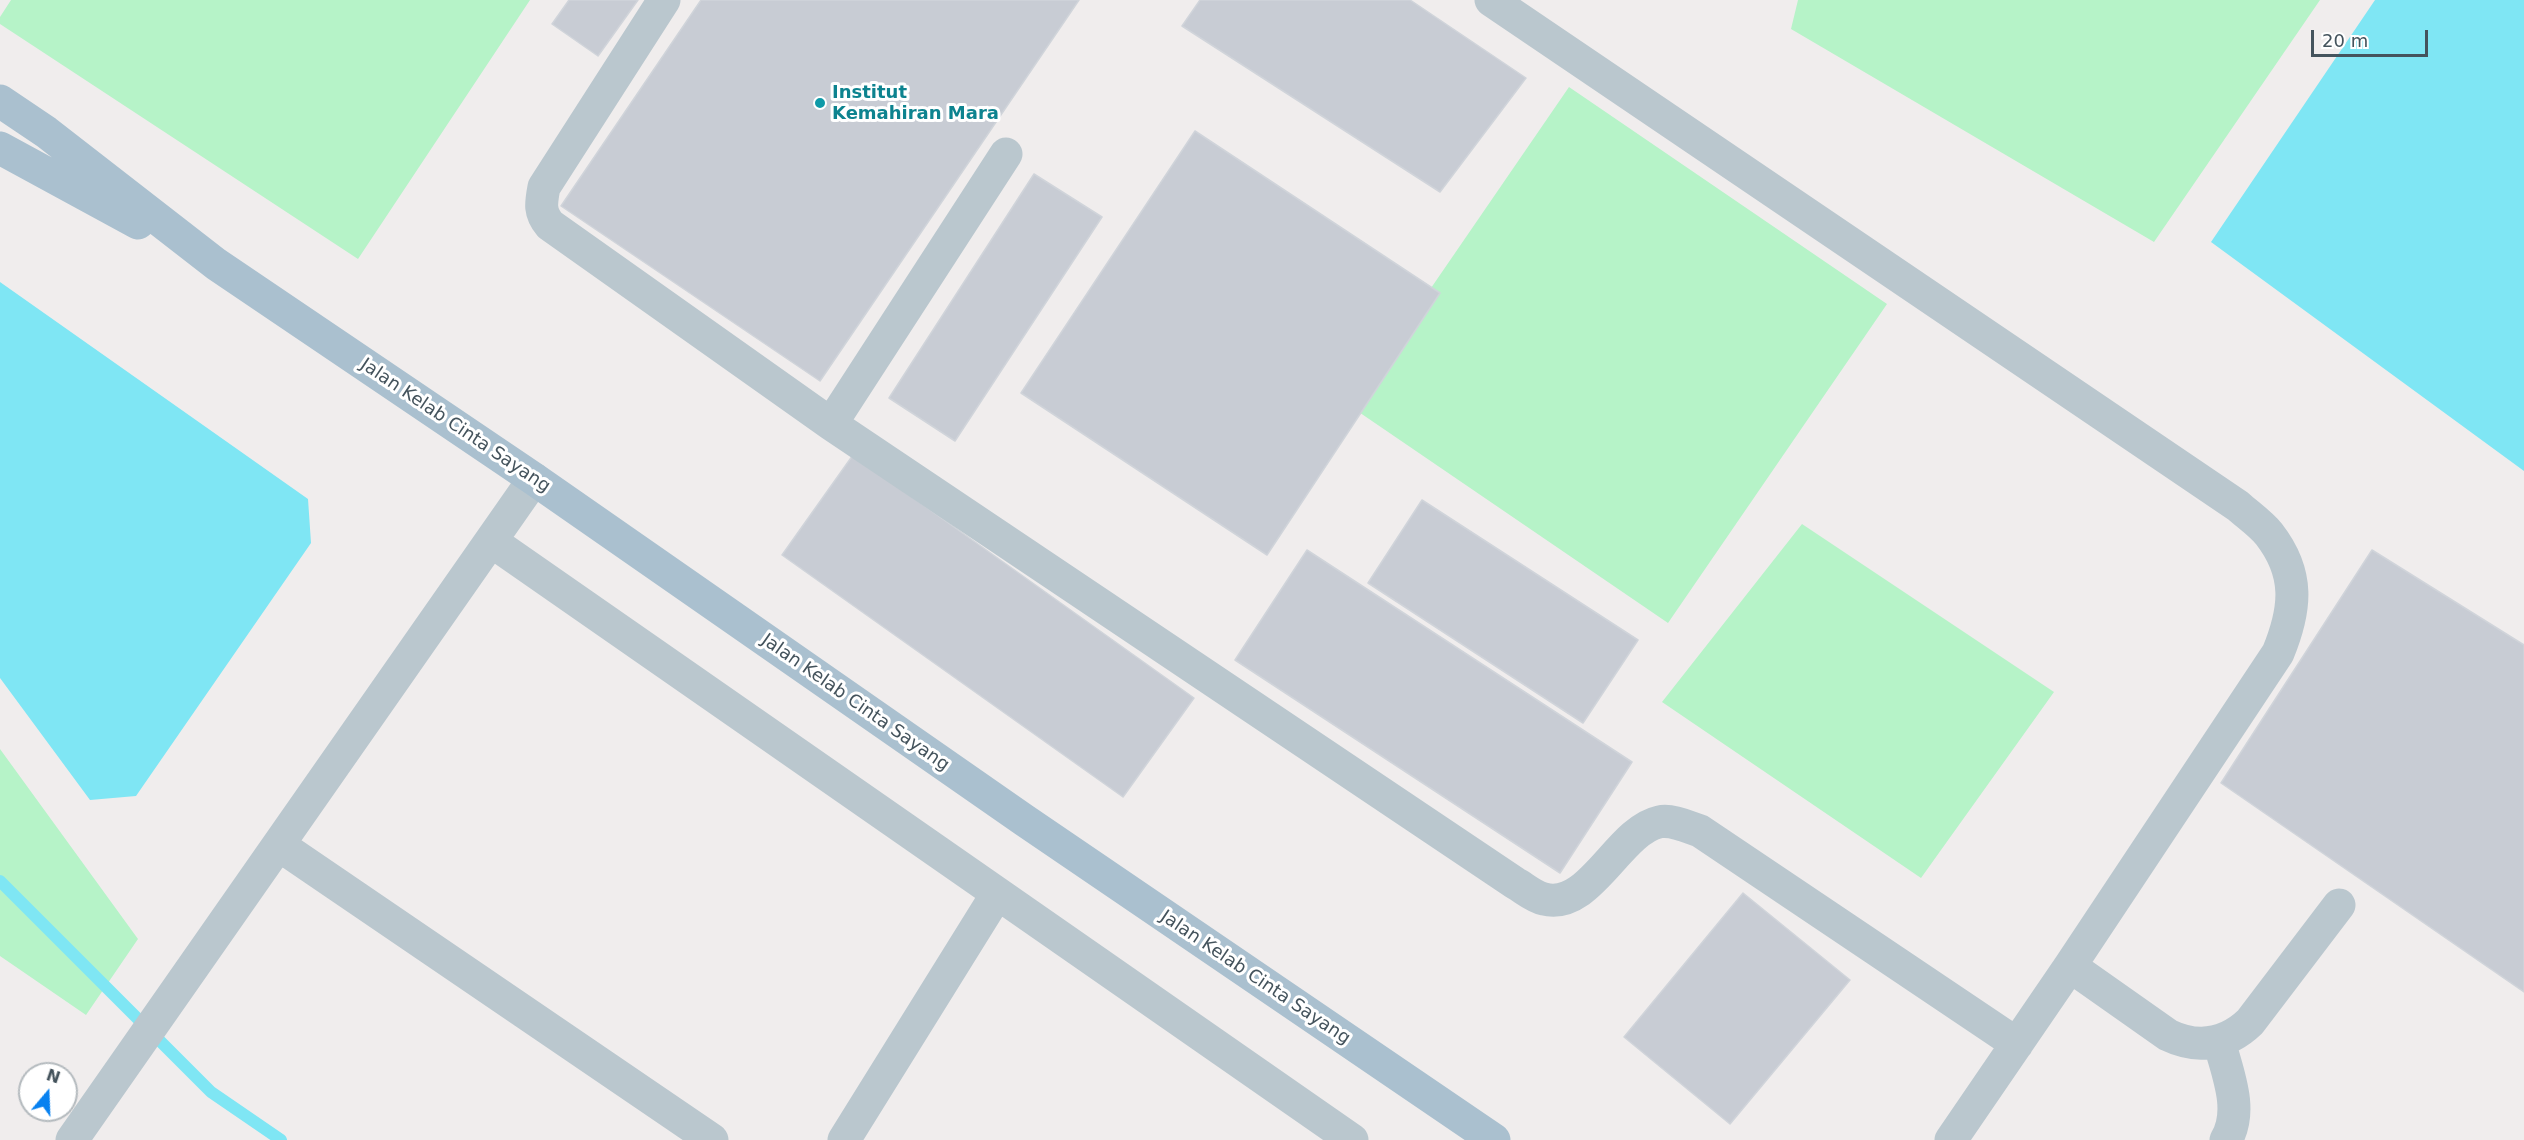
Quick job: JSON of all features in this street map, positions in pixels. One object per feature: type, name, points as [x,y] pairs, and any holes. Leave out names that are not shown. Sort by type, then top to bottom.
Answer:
[{"type":"main road","points":[[0,80],[46,132]]},
{"type":"main road","name":"Jalan Kelab Cinta Sayang","points":[[0,101],[46,132],[216,264],[534,479],[1024,820],[1494,1140]]},
{"type":"main road","name":"Jalan Kelab Cinta Sayang","points":[[9,157],[216,264]]},
{"type":"street","points":[[664,0],[544,187],[540,205],[542,215],[549,225],[831,424],[1478,858],[1544,899],[1567,899],[1589,882],[1637,834],[1647,827],[1661,822],[1680,824],[1700,831],[2017,1044]]},
{"type":"street","points":[[1491,0],[2238,506],[2269,534],[2290,572],[2294,591],[2292,612],[2278,653],[1951,1140]]},
{"type":"street","points":[[831,424],[1006,154]]},
{"type":"street","points":[[72,1140],[534,479]]},
{"type":"street","points":[[491,542],[1352,1140]]},
{"type":"street","points":[[279,845],[712,1140]]},
{"type":"street","points":[[844,1140],[997,894]]},
{"type":"street","points":[[2070,966],[2168,1035],[2183,1042],[2219,1041],[2237,1034],[2250,1022],[2338,905]]},
{"type":"street","points":[[2219,1041],[2235,1102],[2230,1133],[2226,1140]]},
{"type":"green space","points":[[11,0],[530,0],[358,259],[0,24],[0,17]]},
{"type":"green space","points":[[1798,0],[2320,0],[2154,242],[1791,29]]},
{"type":"green space","points":[[1569,87],[1887,304],[1668,623],[1350,406]]},
{"type":"green space","points":[[1802,524],[2054,692],[1921,878],[1662,702]]},
{"type":"green space","points":[[0,749],[138,939],[86,1015],[0,956]]},
{"type":"water","points":[[2375,0],[2524,0],[2524,471],[2211,242]]},
{"type":"water","points":[[0,282],[308,499],[311,543],[136,796],[90,800],[0,678]]},
{"type":"building","points":[[569,0],[638,0],[598,56],[552,24]]},
{"type":"building","name":"Institut Kemahiran Mara","points":[[701,0],[1079,0],[820,381],[561,206]]},
{"type":"building","points":[[1200,0],[1410,0],[1526,78],[1440,192],[1182,26]]},
{"type":"building","points":[[1195,131],[1440,293],[1267,555],[1021,393]]},
{"type":"building","points":[[1034,174],[1102,217],[955,441],[889,398]]},
{"type":"building","points":[[853,455],[1194,698],[1123,797],[782,555]]},
{"type":"building","points":[[1422,500],[1638,640],[1583,723],[1368,583]]},
{"type":"building","points":[[1307,550],[1632,762],[1560,873],[1235,660]]},
{"type":"building","points":[[2372,550],[2524,645],[2524,992],[2221,783]]},
{"type":"building","points":[[1743,893],[1850,980],[1730,1124],[1624,1037]]},
{"type":"waterway","points":[[0,881],[211,1092],[281,1140]]},
{"type":"place","name":"Institut Kemahiran Mara","points":[[820,103]]}]
